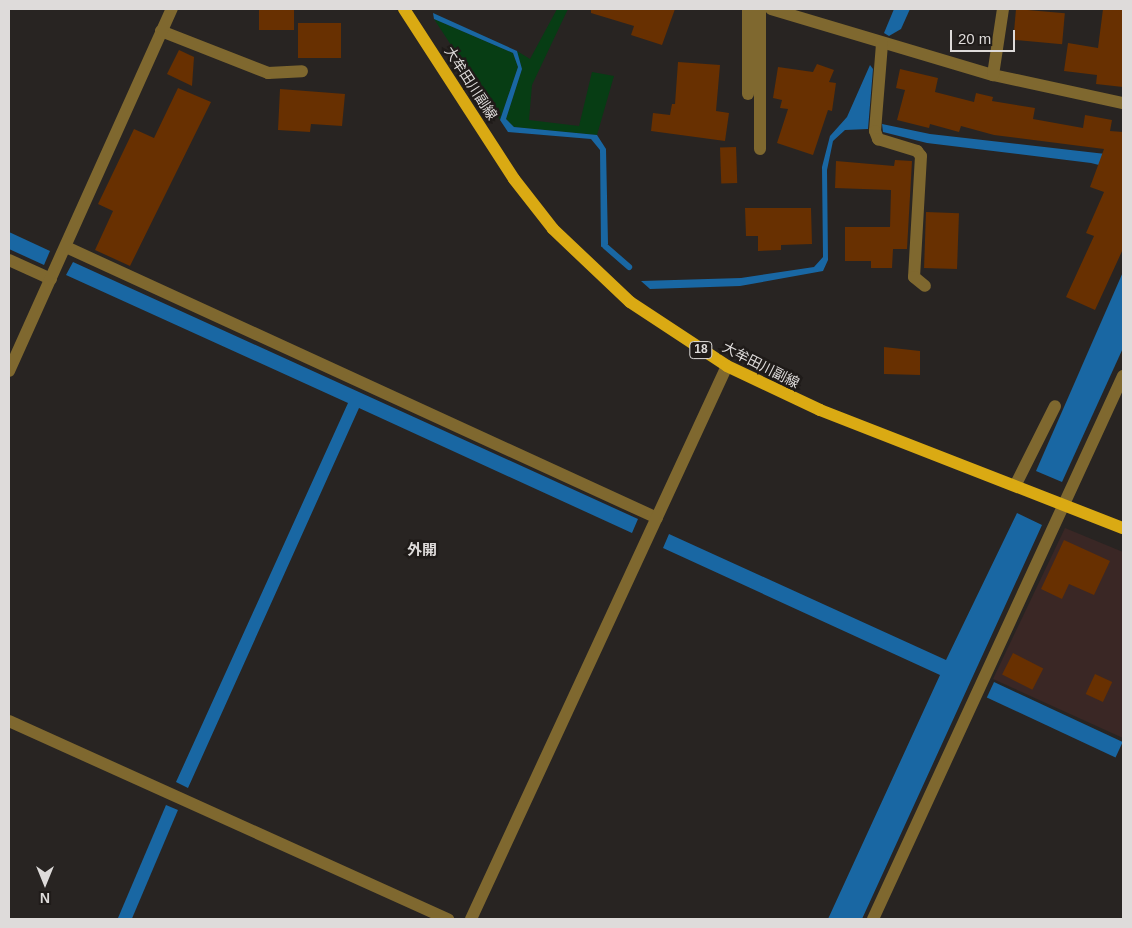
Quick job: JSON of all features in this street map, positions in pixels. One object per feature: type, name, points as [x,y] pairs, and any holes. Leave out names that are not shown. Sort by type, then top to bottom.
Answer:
[{"type":"main road","name":"大牟田川副線","points":[[404,9],[514,179],[553,229],[630,302],[727,366],[820,410],[1016,484],[1123,528]]},
{"type":"street","points":[[9,371],[172,9]]},
{"type":"street","points":[[748,9],[748,94]]},
{"type":"street","points":[[760,9],[760,149]]},
{"type":"street","points":[[771,9],[882,44],[993,75],[1123,103]]},
{"type":"street","points":[[993,75],[1002,9]]},
{"type":"street","points":[[161,30],[268,73],[302,71]]},
{"type":"street","points":[[882,44],[875,131],[878,139],[917,151],[921,156],[914,277],[925,286]]},
{"type":"street","points":[[66,247],[657,518]]},
{"type":"street","points":[[9,260],[51,279]]},
{"type":"street","points":[[471,919],[727,366]]},
{"type":"street","points":[[873,919],[1066,505],[1123,376]]},
{"type":"street","points":[[1016,484],[1054,406]]},
{"type":"street","points":[[9,720],[448,919]]},
{"type":"shaded area","points":[[1065,528],[1123,552],[1123,738],[993,679]]},
{"type":"green space","points":[[557,9],[568,9],[532,85],[529,120],[579,126],[592,72],[614,76],[597,135],[514,127],[506,119],[522,69],[517,51],[530,59]]},
{"type":"green space","points":[[434,19],[513,53],[518,67],[500,120]]},
{"type":"water","points":[[894,9],[910,9],[901,29],[889,36],[884,33]]},
{"type":"water","points":[[433,13],[517,51],[522,69],[506,119],[514,127],[597,135],[606,149],[608,244],[601,247],[600,150],[591,139],[508,132],[500,120],[518,67],[513,53],[434,19]]},
{"type":"water","points":[[870,65],[873,69],[868,129],[845,130],[833,141],[827,170],[828,260],[823,271],[740,286],[650,289],[641,281],[741,278],[814,267],[823,257],[822,167],[830,136],[847,117]]},
{"type":"water","points":[[882,124],[930,134],[1123,156],[1123,171],[1091,163],[927,143],[883,132]]},
{"type":"water","points":[[9,232],[50,251],[44,265],[9,249]]},
{"type":"water","points":[[73,262],[638,519],[632,533],[359,408],[188,788],[176,782],[348,403],[66,275]]},
{"type":"water","points":[[1123,272],[1123,348],[1062,482],[1036,471]]},
{"type":"water","points":[[1017,513],[1042,525],[862,919],[828,919],[940,675],[663,548],[669,534],[946,660]]},
{"type":"water","points":[[994,682],[1123,742],[1116,757],[987,697]]},
{"type":"water","points":[[166,805],[178,810],[132,919],[118,919]]},
{"type":"building","points":[[259,9],[294,9],[294,30],[259,30]]},
{"type":"building","points":[[591,9],[675,9],[662,45],[631,35],[634,26],[591,13]]},
{"type":"building","points":[[1016,9],[1065,13],[1062,44],[1013,40]]},
{"type":"building","points":[[1103,9],[1123,9],[1123,87],[1096,84],[1097,75],[1064,71],[1068,43],[1098,48]]},
{"type":"building","points":[[298,23],[341,23],[341,58],[298,58]]},
{"type":"building","points":[[179,50],[194,57],[192,86],[167,74]]},
{"type":"building","points":[[678,62],[720,65],[716,111],[729,113],[725,141],[651,131],[653,113],[670,115],[672,104],[675,104]]},
{"type":"building","points":[[817,64],[834,70],[829,82],[836,83],[832,111],[828,110],[813,155],[777,143],[788,109],[780,108],[782,100],[773,98],[778,67],[813,72]]},
{"type":"building","points":[[900,69],[938,78],[935,92],[974,102],[976,93],[993,97],[992,101],[1035,108],[1033,119],[1083,128],[1085,115],[1112,120],[1110,131],[1123,132],[1123,249],[1095,310],[1066,297],[1094,236],[1086,233],[1104,192],[1090,187],[1104,149],[994,135],[961,126],[959,132],[930,124],[929,128],[897,120],[905,90],[896,88]]},
{"type":"building","points":[[178,88],[211,102],[130,266],[95,250],[113,211],[98,204],[134,129],[154,138]]},
{"type":"building","points":[[280,89],[345,94],[342,126],[311,124],[310,132],[278,130]]},
{"type":"building","points":[[736,147],[737,183],[721,184],[720,148]]},
{"type":"building","points":[[895,160],[912,161],[907,249],[893,249],[892,268],[871,268],[871,261],[845,261],[845,227],[890,227],[891,190],[835,188],[836,161],[894,166]]},
{"type":"building","points":[[745,208],[811,208],[812,244],[781,245],[781,250],[758,251],[758,236],[746,236]]},
{"type":"building","points":[[926,212],[959,213],[957,269],[924,268]]},
{"type":"building","points":[[884,347],[920,351],[920,375],[884,374]]},
{"type":"building","points":[[1064,540],[1110,561],[1094,595],[1069,584],[1062,599],[1041,589]]},
{"type":"building","points":[[1013,653],[1043,668],[1032,690],[1002,674]]},
{"type":"building","points":[[1095,674],[1112,682],[1103,702],[1086,694]]},
{"type":"waterway","points":[[605,246],[629,267]]},
{"type":"district","name":"外開","points":[[422,550]]}]
